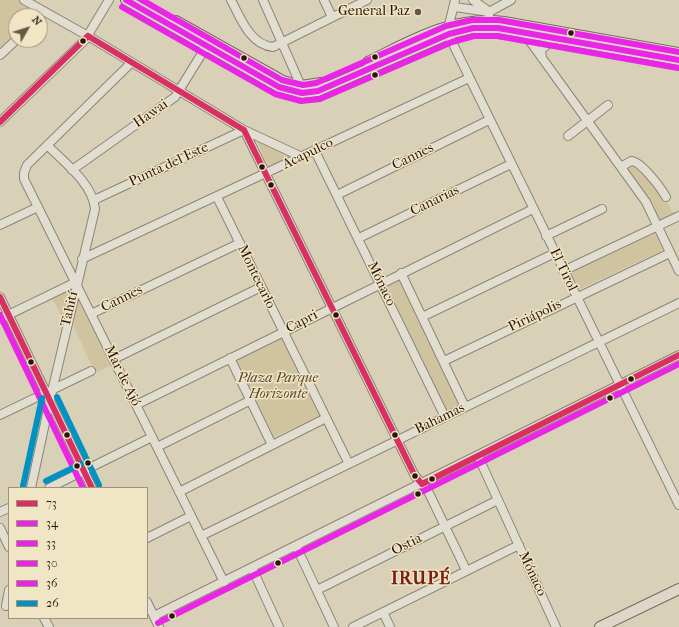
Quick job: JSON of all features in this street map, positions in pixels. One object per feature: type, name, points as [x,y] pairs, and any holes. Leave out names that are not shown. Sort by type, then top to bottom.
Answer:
[{"type":"main road","points":[[126,0],[283,81],[301,86],[310,86],[328,81],[449,29],[489,16],[679,53]]},
{"type":"main road","points":[[139,0],[279,87],[295,92],[308,93],[331,86],[449,29],[498,28],[679,60]]},
{"type":"main road","points":[[602,627],[679,588]]},
{"type":"main road","points":[[613,627],[679,595]]},
{"type":"street","points":[[24,0],[34,8]]},
{"type":"street","points":[[0,122],[88,36],[109,0]]},
{"type":"street","points":[[231,0],[243,24],[258,40],[268,47],[273,47],[282,43],[367,0]]},
{"type":"street","points":[[263,0],[301,86]]},
{"type":"street","points":[[324,0],[332,17]]},
{"type":"street","points":[[473,0],[489,16]]},
{"type":"street","points":[[489,16],[511,0]]},
{"type":"street","points":[[449,29],[455,3],[489,16]]},
{"type":"street","points":[[48,17],[88,36],[179,93],[244,130],[302,157]]},
{"type":"street","name":"El Tirol","points":[[449,29],[469,78],[679,505]]},
{"type":"street","points":[[524,32],[646,202],[679,271]]},
{"type":"street","points":[[542,59],[541,50],[554,38]]},
{"type":"street","name":"Hawai","points":[[72,170],[179,93],[208,43]]},
{"type":"street","points":[[0,55],[8,48]]},
{"type":"street","points":[[94,200],[89,190],[72,170],[48,146],[131,63]]},
{"type":"street","name":"Acapulco","points":[[82,259],[266,175],[469,78]]},
{"type":"street","points":[[568,136],[608,105]]},
{"type":"street","name":"Cannes","points":[[337,195],[490,120]]},
{"type":"street","points":[[244,130],[415,476],[427,489],[466,570]]},
{"type":"street","name":"Punta del Este","points":[[94,200],[244,130]]},
{"type":"street","name":"Mar de Ajó","points":[[48,146],[24,169],[24,179],[224,582]]},
{"type":"street","name":"Mónaco","points":[[316,151],[445,417]]},
{"type":"street","points":[[621,167],[631,161],[636,162],[659,185],[666,197]]},
{"type":"street","name":"Canarias","points":[[359,238],[511,164]]},
{"type":"street","name":"Montecarlo","points":[[217,197],[349,464]]},
{"type":"street","name":"Tahití","points":[[31,487],[49,394],[94,215],[94,200]]},
{"type":"street","points":[[0,225],[38,207]]},
{"type":"street","name":"Capri","points":[[136,405],[533,209]]},
{"type":"street","points":[[546,236],[602,209]]},
{"type":"street","points":[[564,271],[679,216]]},
{"type":"street","name":"Cannes","points":[[91,314],[240,243]]},
{"type":"street","points":[[422,316],[555,253]]},
{"type":"street","name":"Piriápolis","points":[[444,361],[576,296],[670,253]]},
{"type":"street","name":"Mónaco","points":[[401,273],[465,407]]},
{"type":"street","points":[[0,319],[76,282]]},
{"type":"street","points":[[114,359],[261,286]]},
{"type":"street","points":[[0,297],[49,394],[92,487]]},
{"type":"street","name":"Bahamas","points":[[201,536],[679,303]]},
{"type":"street","points":[[154,616],[620,386],[679,355]]},
{"type":"street","points":[[230,358],[272,445]]},
{"type":"street","points":[[0,415],[49,394],[91,371]]},
{"type":"street","points":[[157,447],[251,400]]},
{"type":"street","points":[[179,492],[326,418]]},
{"type":"street","points":[[51,487],[152,437]]},
{"type":"street","name":"Mónaco","points":[[478,456],[556,627]]},
{"type":"street","name":"Ostia","points":[[316,590],[498,500]]},
{"type":"street","points":[[148,538],[191,516]]},
{"type":"street","points":[[0,528],[8,545]]},
{"type":"street","points":[[353,627],[519,545]]},
{"type":"street","points":[[296,546],[334,627]]},
{"type":"street","points":[[252,568],[279,627]]},
{"type":"street","points":[[5,606],[8,594]]},
{"type":"street","points":[[148,604],[159,627]]},
{"type":"street","points":[[383,612],[390,627]]},
{"type":"green space","points":[[0,0],[21,0],[36,8],[8,8],[8,44],[0,51]]},
{"type":"green space","points":[[256,140],[294,159],[270,170]]},
{"type":"green space","points":[[634,163],[661,190],[675,217],[659,224],[624,169]]},
{"type":"green space","points":[[654,231],[663,250],[576,291],[567,272]]},
{"type":"green space","points":[[400,277],[462,406],[448,413],[386,284]]},
{"type":"green space","points":[[71,290],[73,293],[65,322],[52,299]]},
{"type":"green space","points":[[79,294],[114,364],[95,373],[73,325]]},
{"type":"green space","name":"Plaza Parque Horizonte","points":[[283,336],[321,415],[274,437],[236,359]]},
{"type":"transit line","name":"33","points":[[126,0],[279,87],[302,93],[318,91],[449,34],[473,28],[498,28],[679,60]]},
{"type":"transit line","name":"36","points":[[142,0],[282,80],[303,85],[316,83],[446,26],[472,20],[499,20],[679,52]]},
{"type":"transit line","name":"30","points":[[122,7],[275,94],[301,101],[320,99],[452,42],[474,36],[497,36],[678,68]]},
{"type":"transit line","name":"73","points":[[88,36],[244,130]]},
{"type":"transit line","name":"73","points":[[0,122],[88,36]]},
{"type":"transit line","name":"73","points":[[244,130],[415,476],[422,484]]},
{"type":"transit line","name":"73","points":[[0,297],[92,487]]},
{"type":"transit line","name":"34","points":[[0,315],[83,487]]},
{"type":"transit line","name":"73","points":[[422,484],[679,355]]},
{"type":"transit line","name":"34","points":[[158,623],[679,364]]},
{"type":"transit line","name":"26","points":[[57,397],[99,485]]},
{"type":"transit line","name":"26","points":[[23,486],[42,398]]},
{"type":"transit line","name":"26","points":[[46,481],[81,464]]},
{"type":"place","name":"General Paz","points":[[418,12]]},
{"type":"district","name":"IRUPÉ","points":[[421,580]]}]
